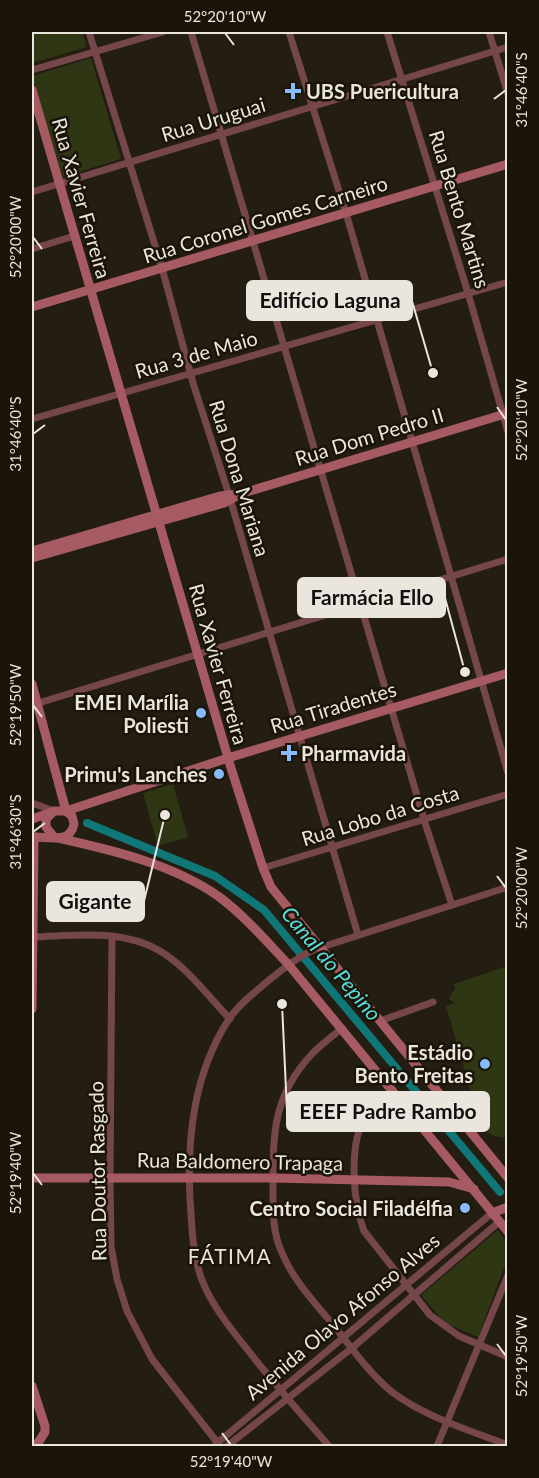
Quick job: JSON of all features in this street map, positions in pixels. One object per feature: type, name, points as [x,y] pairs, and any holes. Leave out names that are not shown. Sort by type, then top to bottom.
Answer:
[{"type":"street","name":"Rua Dona Mariana","points":[[89,32],[162,268],[358,935]]},
{"type":"street","points":[[32,70],[163,32]]},
{"type":"street","points":[[191,32],[424,819],[452,905]]},
{"type":"street","points":[[289,32],[346,213],[507,772]]},
{"type":"street","name":"Rua Bento Martins","points":[[387,32],[505,414],[507,432]]},
{"type":"street","points":[[489,32],[507,94]]},
{"type":"street","name":"Rua Uruguai","points":[[32,192],[507,47]]},
{"type":"street","name":"Rua Xavier Ferreira","points":[[32,90],[262,868],[271,887],[316,949],[380,1021],[507,1178]]},
{"type":"street","name":"Rua Coronel Gomes Carneiro","points":[[32,307],[507,164]]},
{"type":"street","points":[[32,249],[74,236]]},
{"type":"street","name":"Rua 3 de Maio","points":[[32,419],[507,282]]},
{"type":"street","name":"Rua Dom Pedro II","points":[[32,551],[229,498],[505,414]]},
{"type":"street","name":"Rua Dom Pedro II","points":[[32,558],[157,518]]},
{"type":"street","points":[[34,704],[507,560]]},
{"type":"street","name":"Rua Tiradentes","points":[[32,819],[507,673]]},
{"type":"street","points":[[32,684],[34,704],[62,795],[58,811],[46,819],[46,827],[56,838],[86,844],[159,866],[193,880],[220,898],[259,933],[288,964],[456,1166],[507,1232]]},
{"type":"street","name":"Rua Lobo da Costa","points":[[262,868],[507,795]]},
{"type":"street","points":[[32,803],[58,811],[74,820],[74,828],[66,837],[34,837],[32,1009]]},
{"type":"street","points":[[329,1446],[239,1340],[218,1310],[202,1279],[192,1241],[189,1179],[191,1129],[196,1100],[208,1059],[230,1019],[248,998],[297,958],[316,949],[507,887]]},
{"type":"street","points":[[32,936],[112,936],[158,950],[185,972],[230,1019]]},
{"type":"street","name":"Rua Doutor Rasgado","points":[[112,936],[110,1178],[111,1246],[117,1279],[127,1311],[152,1359],[217,1445]]},
{"type":"street","points":[[380,1021],[433,1002]]},
{"type":"street","points":[[342,1028],[312,1053],[296,1073],[283,1095],[276,1122],[273,1151],[274,1231],[282,1254],[294,1276],[343,1338],[392,1391],[416,1407],[447,1422],[507,1445]]},
{"type":"street","points":[[393,1090],[373,1107],[364,1118],[359,1130],[355,1180],[359,1220],[363,1231],[430,1315],[446,1328],[507,1357]]},
{"type":"street","points":[[449,1182],[458,1173],[456,1166]]},
{"type":"street","name":"Rua Baldomero Trapaga","points":[[32,1178],[273,1178],[449,1182],[474,1189]]},
{"type":"street","points":[[492,1213],[506,1208]]},
{"type":"street","points":[[499,1222],[506,1208]]},
{"type":"street","name":"Avenida Olavo Afonso Alves","points":[[217,1445],[492,1213]]},
{"type":"street","name":"Avenida Olavo Afonso Alves","points":[[227,1446],[352,1348],[499,1222]]},
{"type":"street","points":[[437,1446],[507,1275]]},
{"type":"street","points":[[32,1386],[45,1426],[45,1432],[36,1446]]},
{"type":"green space","points":[[32,32],[82,32],[87,47],[32,63]]},
{"type":"green space","points":[[91,58],[121,159],[63,177],[32,76]]},
{"type":"green space","points":[[173,784],[188,837],[158,846],[143,793]]},
{"type":"green space","name":"Estádio Bento Freitas","points":[[507,966],[508,1137],[499,1137],[485,1130],[480,1123],[446,1006],[455,1003],[449,999],[455,988],[454,984]]},
{"type":"green space","points":[[498,1230],[507,1243],[507,1260],[478,1337],[445,1323],[421,1295]]},
{"type":"waterway","name":"Canal do Pepino","points":[[87,823],[215,876],[264,910],[500,1192]]},
{"type":"place","name":"UBS Puericultura","points":[[293,91]]},
{"type":"place","name":"Edifício Laguna","points":[[433,373]]},
{"type":"place","name":"Farmácia Ello","points":[[465,672]]},
{"type":"place","name":"EMEI Marília Poliesti","points":[[201,713]]},
{"type":"place","name":"Pharmavida","points":[[289,753]]},
{"type":"place","name":"Primu's Lanches","points":[[219,774]]},
{"type":"place","name":"Gigante","points":[[165,815]]},
{"type":"place","name":"EEEF Padre Rambo","points":[[282,1004]]},
{"type":"place","name":"Estádio Bento Freitas","points":[[485,1064]]},
{"type":"place","name":"Centro Social Filadélfia","points":[[465,1208]]},
{"type":"district","name":"FÁTIMA","points":[[230,1255]]}]
